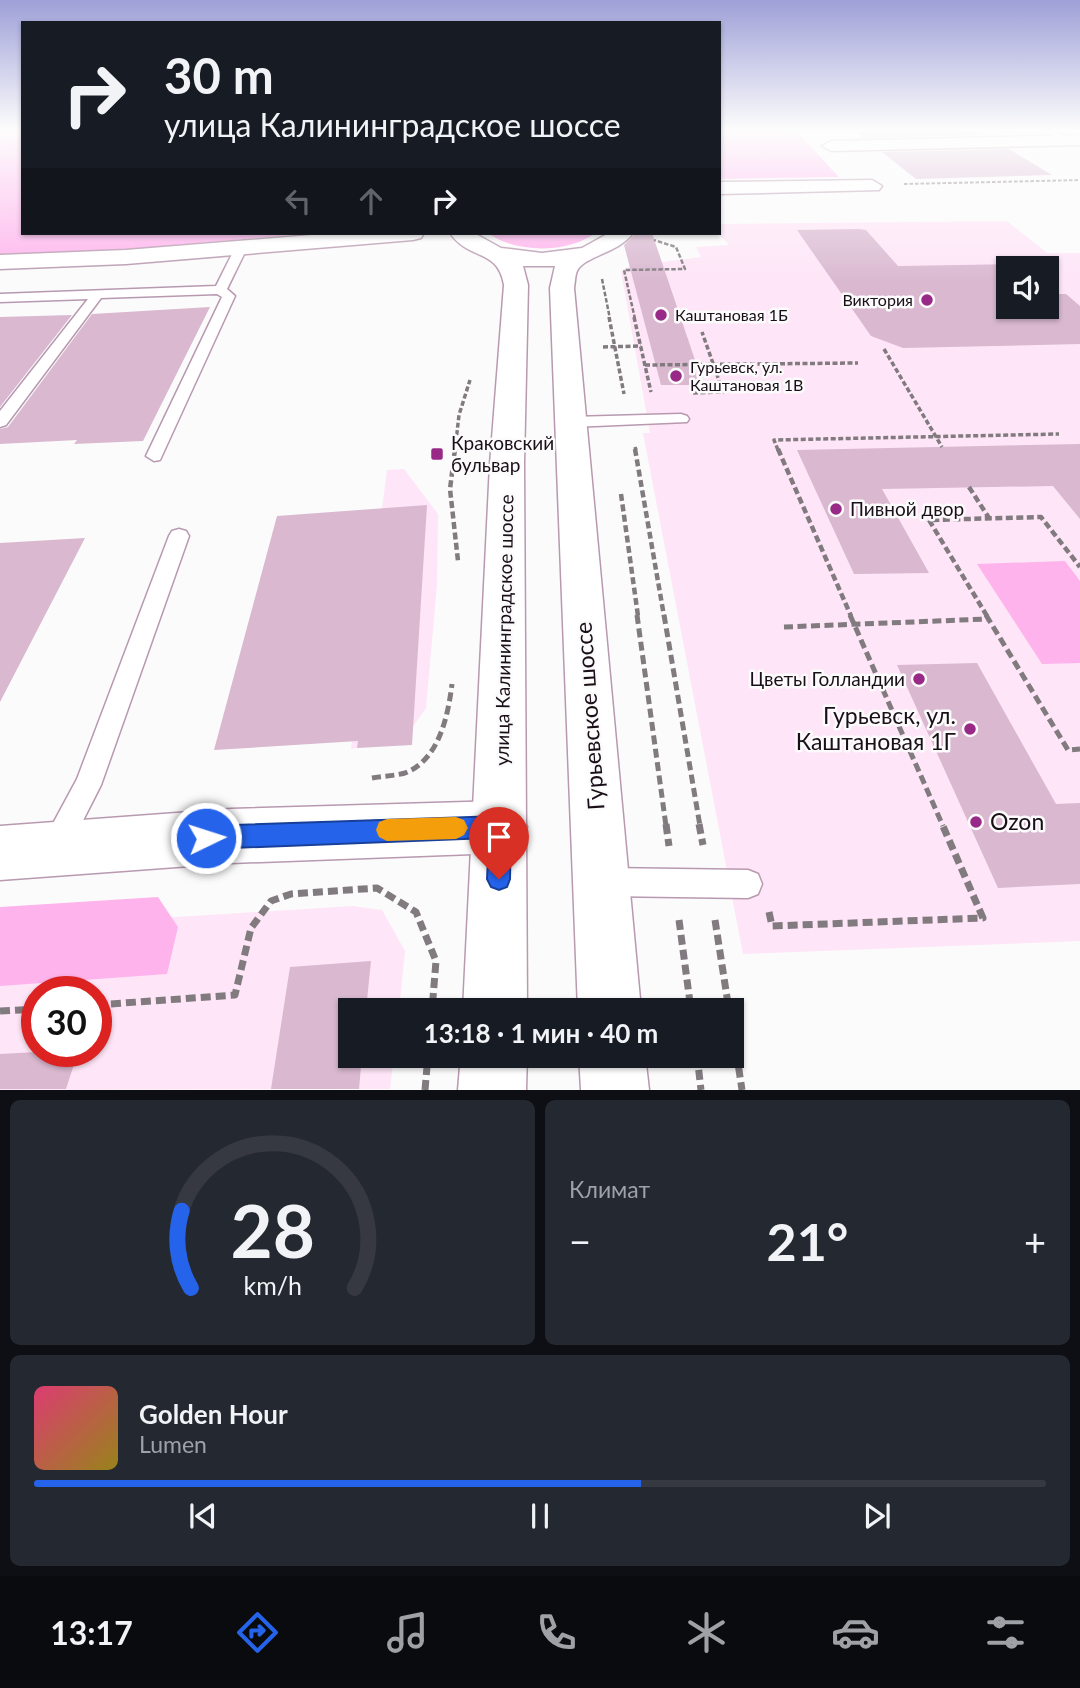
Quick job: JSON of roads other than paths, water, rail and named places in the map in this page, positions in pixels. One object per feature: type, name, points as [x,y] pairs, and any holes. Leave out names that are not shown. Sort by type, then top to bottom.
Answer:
[{"type":"main road","points":[[721,188],[872,186],[868,182]]},
{"type":"main road","points":[[0,262],[241,248],[390,235]]},
{"type":"main road","points":[[463,235],[472,245],[501,255],[547,259],[579,256],[604,248],[620,235]]},
{"type":"main road","name":"улица Калининградское шоссе","points":[[495,998],[508,451],[516,285],[513,269],[501,255]]},
{"type":"main road","points":[[579,256],[565,268],[562,288],[591,422]]},
{"type":"main road","name":"Гурьевское шоссе","points":[[591,422],[601,882],[609,998]]},
{"type":"main road","points":[[0,853],[231,836],[500,827]]},
{"type":"main road","points":[[492,1090],[493,1068]]},
{"type":"main road","points":[[613,1068],[615,1090]]},
{"type":"lane","points":[[220,290],[241,248]]},
{"type":"lane","points":[[0,298],[220,290],[229,296],[154,456]]},
{"type":"lane","points":[[0,422],[97,295]]},
{"type":"lane","points":[[591,422],[681,419]]},
{"type":"lane","points":[[53,849],[88,785],[179,536]]},
{"type":"lane","points":[[601,882],[748,884]]},
{"type":"place","name":"Виктория","points":[[927,300]]},
{"type":"place","name":"Каштановая 1Б","points":[[661,315]]},
{"type":"place","name":"Гурьевск, ул. Каштановая 1В","points":[[676,376]]},
{"type":"place","name":"Краковский бульвар","points":[[437,454]]},
{"type":"place","name":"Пивной двор","points":[[836,509]]},
{"type":"place","name":"Цветы Голландии","points":[[919,679]]},
{"type":"place","name":"Гурьевск, ул. Каштановая 1Г","points":[[970,729]]},
{"type":"place","name":"Ozon","points":[[976,822]]}]
